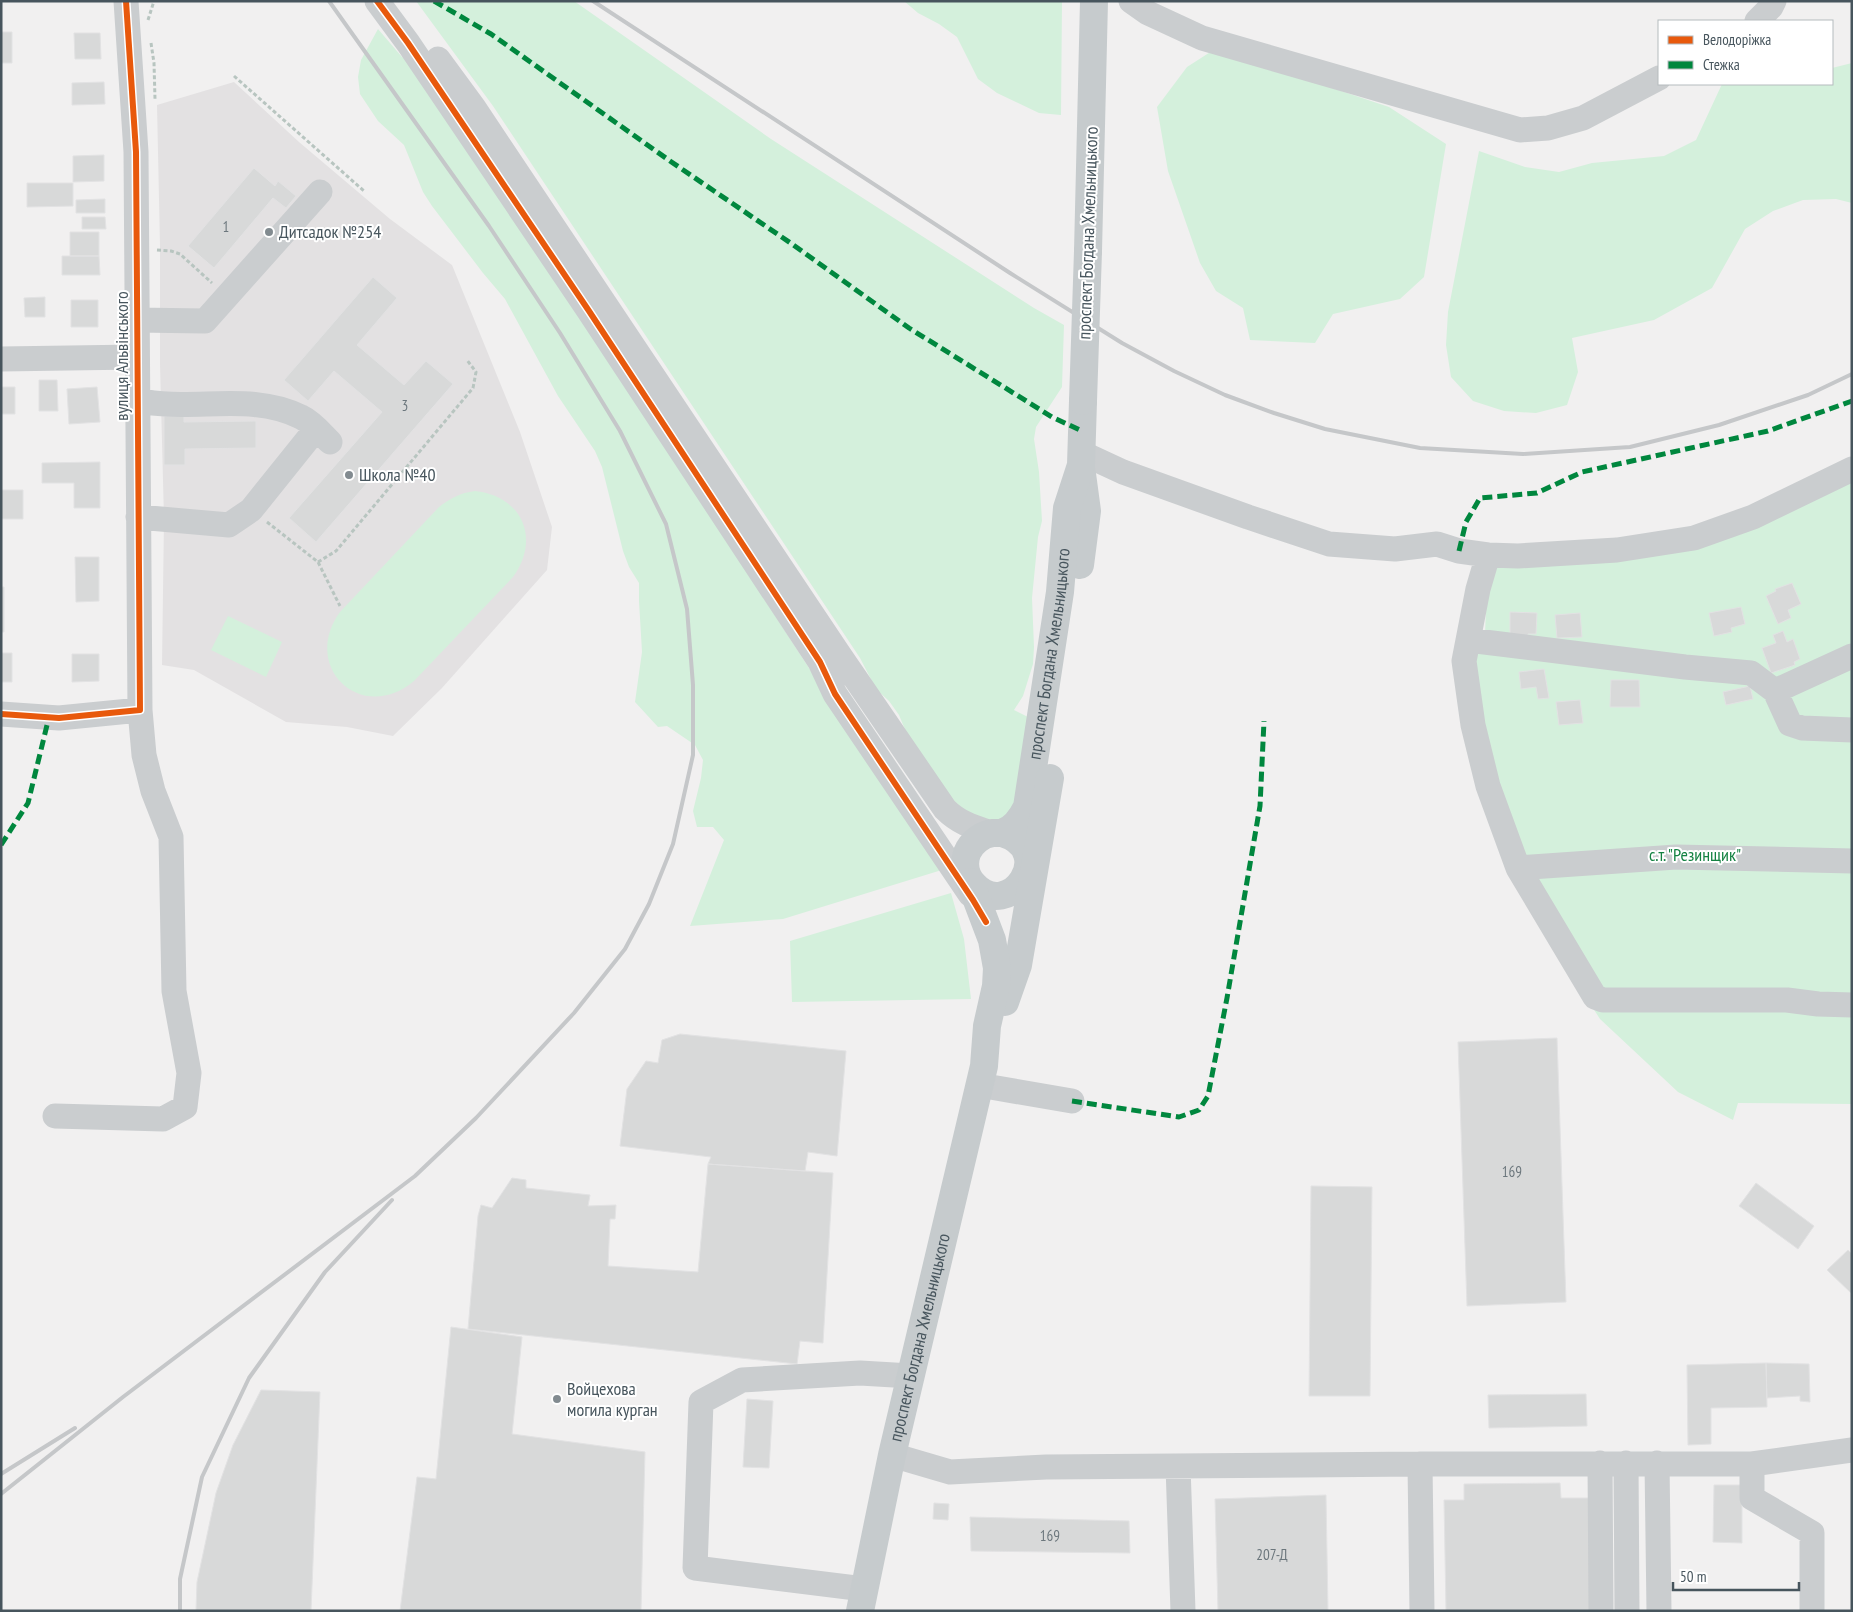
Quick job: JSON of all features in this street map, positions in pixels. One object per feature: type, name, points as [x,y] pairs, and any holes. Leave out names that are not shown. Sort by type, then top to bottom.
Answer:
[{"type":"main road","name":"проспект Богдана Хмельницького","points":[[862,1600],[892,1455],[982,1076],[999,1031],[1062,710],[1087,511],[1081,459],[1094,1]]},
{"type":"main road","name":"проспект Богдана Хмельницького","points":[[982,1076],[987,1026],[996,986],[997,968],[992,940],[968,877],[966,857],[973,843],[982,836],[997,833],[1014,825],[1021,818],[1027,807],[1060,592],[1067,508],[1081,459]]},
{"type":"main road","points":[[968,877],[978,889],[987,894],[997,896],[1007,894],[1016,889],[1031,861],[1020,842],[1012,836],[997,833]]},
{"type":"main road","name":"проспект Богдана Хмельницького","points":[[1005,1002],[1018,965],[1031,861]]},
{"type":"street","name":"вулиця Альвінського","points":[[55,1116],[163,1119],[185,1107],[188,1073],[174,991],[171,837],[153,791],[144,755],[140,710],[136,152],[126,1]]},
{"type":"street","points":[[377,1],[408,43],[583,302],[820,662],[835,694],[974,900],[986,922]]},
{"type":"street","points":[[395,1],[474,108],[838,653],[945,809],[954,818],[965,824],[997,833]]},
{"type":"street","points":[[1131,1],[1148,13],[1202,38],[1520,130],[1548,128],[1583,118],[1658,79]]},
{"type":"street","points":[[1758,20],[1771,7],[1774,1]]},
{"type":"street","points":[[136,320],[205,321],[320,192]]},
{"type":"street","points":[[1,358],[137,357]]},
{"type":"street","points":[[137,400],[161,404],[251,403],[302,417],[323,435],[251,510],[229,525],[138,516]]},
{"type":"street","points":[[1081,459],[1123,472],[1248,518],[1329,544],[1395,549],[1437,544],[1459,551],[1488,555],[1518,556],[1617,550],[1694,538],[1753,517],[1852,469]]},
{"type":"street","points":[[1488,555],[1478,589],[1464,661],[1473,725],[1488,786],[1518,868],[1595,997],[1603,1000],[1787,1000],[1818,1004],[1852,1005]]},
{"type":"street","points":[[1468,640],[1685,667],[1751,673],[1775,691],[1790,724],[1802,728],[1852,730]]},
{"type":"street","points":[[1775,691],[1852,656]]},
{"type":"street","points":[[820,662],[844,688],[968,877]]},
{"type":"street","points":[[1,714],[59,718],[140,710]]},
{"type":"street","points":[[1518,868],[1676,857],[1852,861]]},
{"type":"street","points":[[982,1076],[1072,1101]]},
{"type":"street","points":[[862,1600],[695,1568],[701,1402],[742,1380],[860,1373],[911,1376]]},
{"type":"street","points":[[892,1455],[950,1472],[1046,1467],[1626,1463],[1752,1464],[1852,1450]]},
{"type":"street","points":[[1626,1463],[1627,1611]]},
{"type":"street","points":[[1656,1463],[1659,1611]]},
{"type":"street","points":[[1420,1464],[1422,1611]]},
{"type":"street","points":[[1600,1464],[1601,1611]]},
{"type":"street","points":[[1752,1464],[1752,1498],[1812,1532],[1812,1611]]},
{"type":"street","points":[[1178,1466],[1183,1611]]},
{"type":"path","points":[[234,76],[364,191]]},
{"type":"path","points":[[136,250],[171,251],[180,254],[227,296]]},
{"type":"path","points":[[318,562],[336,551],[473,388],[476,372],[467,360]]},
{"type":"path","points":[[251,510],[318,562],[340,606]]},
{"type":"shaded area","name":"Школа №40","points":[[234,82],[299,142],[390,219],[452,265],[520,432],[552,527],[547,570],[442,688],[393,736],[347,727],[286,722],[194,670],[162,665],[164,519],[157,105]]},
{"type":"green space","points":[[416,1],[574,1],[771,139],[1034,308],[1064,325],[1062,387],[1036,427],[1034,439],[1039,472],[1042,521],[1038,537],[1032,598],[1033,664],[1023,696],[1014,710],[1034,720],[1020,807],[1007,818],[995,820],[979,818],[967,813],[946,793],[906,732],[899,715],[889,701],[876,689],[860,658],[493,106]]},
{"type":"green space","points":[[904,1],[1062,1],[1061,115],[1039,113],[997,93],[978,79],[957,37],[939,24],[918,13]]},
{"type":"green space","points":[[378,29],[402,57],[420,67],[820,685],[945,869],[783,919],[690,926],[724,840],[713,827],[697,827],[693,811],[701,778],[703,760],[695,745],[667,726],[658,727],[635,702],[642,652],[639,583],[629,567],[623,551],[602,467],[595,451],[558,396],[505,299],[432,206],[423,192],[404,145],[378,121],[360,94],[358,77],[361,60]]},
{"type":"green space","points":[[1215,49],[1389,107],[1446,144],[1424,277],[1400,299],[1333,314],[1315,343],[1250,340],[1243,308],[1216,291],[1200,263],[1168,171],[1157,107],[1187,67]]},
{"type":"green space","points":[[1852,63],[1852,203],[1836,199],[1803,200],[1773,211],[1745,229],[1712,288],[1654,320],[1572,338],[1578,372],[1567,405],[1536,413],[1504,411],[1473,401],[1451,377],[1446,345],[1448,312],[1479,151],[1525,167],[1559,172],[1592,163],[1664,156],[1696,140],[1722,85],[1833,85],[1833,68]]},
{"type":"green space","name":"с.т. \"Резинщик\"","points":[[1852,474],[1852,654],[1784,684],[1787,728],[1852,733],[1852,1104],[1738,1103],[1733,1120],[1678,1092],[1600,1019],[1591,1005],[1516,855],[1468,652],[1485,634],[1487,585],[1494,566],[1617,551]]},
{"type":"green space","points":[[475,491],[505,501],[515,510],[522,521],[526,534],[525,548],[521,562],[513,577],[414,681],[394,693],[375,697],[357,693],[342,684],[332,670],[327,652],[330,633],[340,612],[439,507],[456,496]]},
{"type":"green space","points":[[228,616],[282,642],[266,677],[211,650]]},
{"type":"green space","points":[[1852,657],[1852,727],[1804,727],[1777,692]]},
{"type":"green space","points":[[951,893],[964,939],[971,999],[792,1002],[790,941]]},
{"type":"building","points":[[1,32],[12,32],[12,63],[1,63]]},
{"type":"building","points":[[74,33],[100,33],[101,59],[75,59]]},
{"type":"building","points":[[104,82],[105,104],[72,105],[72,83]]},
{"type":"building","points":[[104,155],[104,181],[73,182],[73,156]]},
{"type":"building","points":[[254,168],[275,186],[278,181],[296,196],[286,208],[273,198],[214,268],[188,246]]},
{"type":"building","points":[[27,183],[73,183],[73,206],[27,207]]},
{"type":"building","points":[[105,199],[105,213],[76,213],[76,200]]},
{"type":"building","points":[[82,217],[105,217],[106,229],[82,229]]},
{"type":"building","points":[[70,232],[99,232],[99,256],[70,256]]},
{"type":"building","points":[[62,256],[99,256],[100,275],[62,275]]},
{"type":"building","points":[[373,277],[397,298],[357,345],[404,385],[426,361],[453,384],[316,542],[289,518],[382,412],[334,371],[308,401],[284,380]]},
{"type":"building","points":[[45,297],[45,317],[25,317],[24,298]]},
{"type":"building","points":[[71,300],[98,300],[98,327],[71,327]]},
{"type":"building","points":[[39,380],[57,380],[58,411],[39,411]]},
{"type":"building","points":[[1,387],[15,387],[15,414],[1,414]]},
{"type":"building","points":[[97,387],[100,422],[69,424],[67,389]]},
{"type":"building","points":[[164,416],[184,416],[184,422],[256,421],[256,448],[185,449],[185,465],[164,465]]},
{"type":"building","points":[[100,462],[100,508],[74,508],[74,483],[42,483],[42,463]]},
{"type":"building","points":[[1,490],[23,490],[23,519],[1,519]]},
{"type":"building","points":[[75,557],[99,557],[99,601],[76,602]]},
{"type":"building","points":[[1792,583],[1801,604],[1788,610],[1791,618],[1778,624],[1766,596],[1776,591],[1775,589]]},
{"type":"building","points":[[1,587],[4,587],[4,632],[1,632]]},
{"type":"building","points":[[1741,607],[1745,624],[1731,628],[1732,632],[1714,636],[1709,613]]},
{"type":"building","points":[[1510,612],[1537,613],[1536,634],[1528,634],[1528,636],[1510,634]]},
{"type":"building","points":[[1580,613],[1582,637],[1557,638],[1555,615]]},
{"type":"building","points":[[1783,631],[1787,642],[1793,639],[1800,659],[1794,662],[1795,665],[1771,673],[1762,648],[1776,643],[1773,635]]},
{"type":"building","points":[[1,653],[12,653],[12,682],[1,682]]},
{"type":"building","points":[[72,654],[99,654],[99,681],[72,682]]},
{"type":"building","points":[[1544,669],[1549,698],[1538,699],[1536,687],[1521,689],[1519,672]]},
{"type":"building","points":[[1611,680],[1639,680],[1640,707],[1610,707]]},
{"type":"building","points":[[1750,686],[1753,699],[1726,705],[1723,692]]},
{"type":"building","points":[[1580,700],[1583,723],[1559,725],[1556,702]]},
{"type":"building","points":[[680,1034],[846,1051],[837,1156],[808,1152],[805,1171],[708,1164],[711,1157],[620,1146],[627,1089],[646,1061],[658,1063],[662,1040]]},
{"type":"building","points":[[1557,1038],[1566,1302],[1467,1306],[1458,1042]]},
{"type":"building","points":[[708,1164],[833,1173],[823,1343],[800,1341],[797,1364],[468,1329],[478,1216],[481,1205],[492,1208],[512,1178],[526,1180],[526,1188],[590,1195],[588,1206],[616,1205],[615,1219],[610,1219],[608,1266],[698,1272]]},
{"type":"building","points":[[1756,1183],[1814,1226],[1798,1249],[1739,1206]]},
{"type":"building","points":[[1311,1186],[1372,1187],[1370,1396],[1309,1396]]},
{"type":"building","points":[[1848,1250],[1852,1254],[1852,1294],[1827,1270]]},
{"type":"building","points":[[451,1327],[522,1337],[512,1434],[645,1452],[641,1611],[400,1611],[417,1477],[436,1479]]},
{"type":"building","points":[[1766,1363],[1767,1407],[1711,1408],[1711,1444],[1688,1445],[1687,1365]]},
{"type":"building","points":[[1766,1363],[1809,1364],[1810,1402],[1800,1401],[1800,1396],[1767,1398]]},
{"type":"building","points":[[261,1390],[320,1392],[311,1611],[196,1611],[197,1582],[216,1493],[233,1445]]},
{"type":"building","points":[[1586,1394],[1587,1426],[1489,1428],[1488,1395]]},
{"type":"building","points":[[747,1399],[773,1401],[769,1468],[743,1467]]},
{"type":"building","points":[[1560,1483],[1561,1498],[1592,1498],[1594,1611],[1446,1611],[1444,1500],[1464,1500],[1464,1484]]},
{"type":"building","points":[[1714,1485],[1742,1485],[1742,1543],[1713,1542]]},
{"type":"building","points":[[1326,1495],[1328,1611],[1218,1611],[1215,1499]]},
{"type":"building","points":[[934,1503],[949,1504],[948,1520],[933,1519]]},
{"type":"building","points":[[970,1517],[1129,1521],[1130,1553],[971,1551]]},
{"type":"railway","points":[[1,1494],[123,1397],[415,1176],[476,1118],[574,1013],[625,949],[649,904],[673,844],[693,755],[693,685],[687,609],[666,524],[620,431],[560,333],[489,226],[329,1]]},
{"type":"railway","points":[[593,1],[1010,273],[1122,343],[1174,371],[1225,395],[1325,429],[1420,448],[1523,454],[1630,447],[1719,425],[1808,395],[1852,374]]},
{"type":"railway","points":[[180,1611],[180,1579],[202,1477],[249,1378],[325,1272],[392,1200]]},
{"type":"railway","points":[[1,1474],[75,1428]]},
{"type":"marked path","points":[[434,1],[491,34],[909,328],[1052,417],[1082,431]]},
{"type":"marked path","points":[[1459,551],[1466,522],[1480,498],[1537,493],[1582,472],[1768,431],[1852,401]]},
{"type":"marked path","points":[[1,845],[28,803],[49,717]]},
{"type":"marked path","points":[[1072,1101],[1179,1117],[1199,1110],[1208,1096],[1260,806],[1264,721]]},
{"type":"cycle path","points":[[1,714],[59,718],[140,710],[136,152],[126,1]]},
{"type":"cycle path","points":[[377,1],[408,43],[589,311],[820,662],[835,694],[986,922]]},
{"type":"place","name":"Дитсадок №254","points":[[269,232]]},
{"type":"place","name":"Школа №40","points":[[349,475]]},
{"type":"place","name":"Войцехова могила курган","points":[[557,1399]]}]
